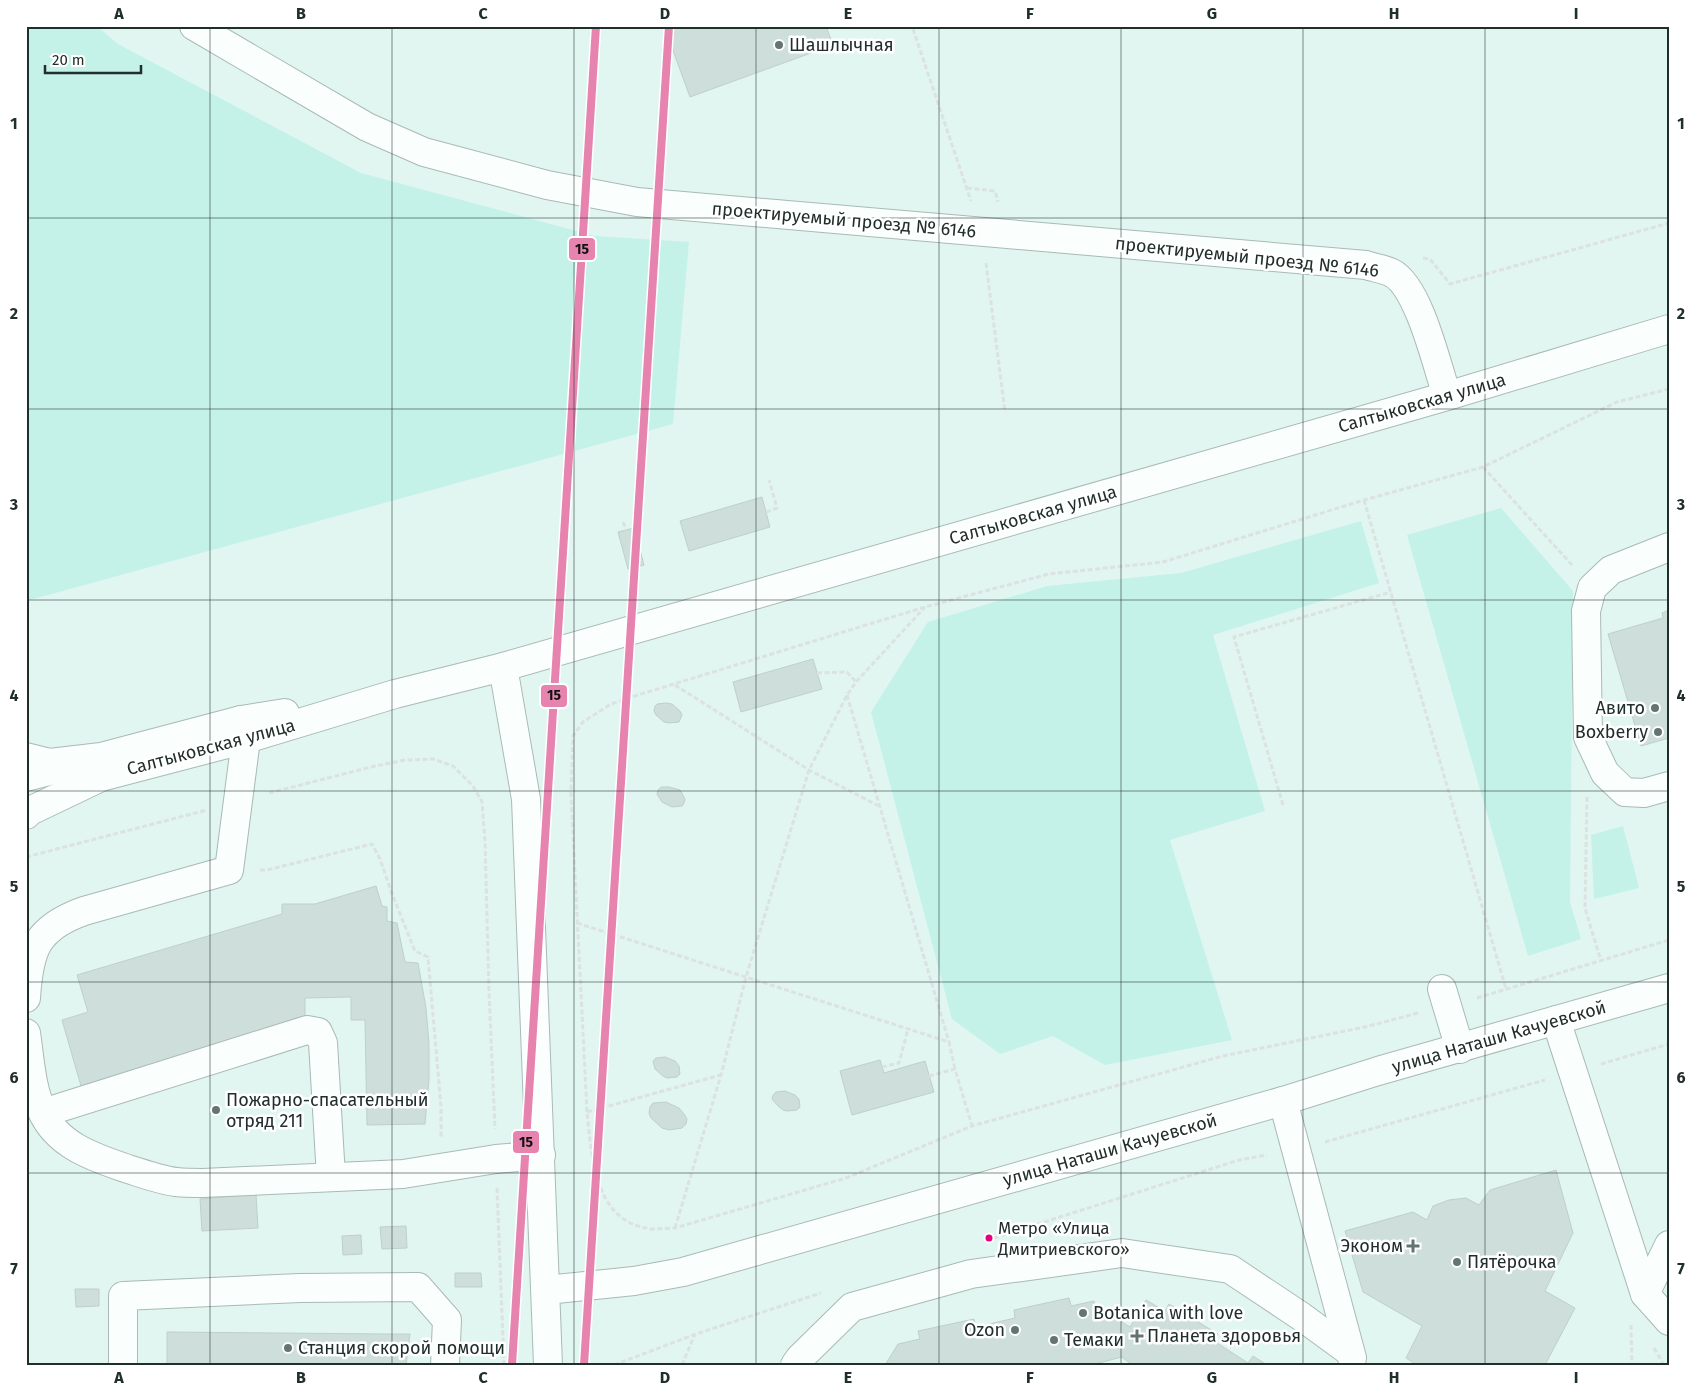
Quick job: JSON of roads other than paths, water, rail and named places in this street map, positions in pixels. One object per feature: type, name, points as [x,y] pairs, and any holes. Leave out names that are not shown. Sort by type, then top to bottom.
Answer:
[{"type":"street","name":"проектируемый проезд № 6146","points":[[194,26],[366,127],[424,152],[546,185],[637,202],[1366,266],[1392,273],[1406,284],[1419,308],[1447,396]]},
{"type":"street","name":"Салтыковская улица","points":[[26,796],[101,767],[503,667],[1447,396],[1669,329]]},
{"type":"street","points":[[1669,546],[1611,570],[1592,588],[1586,610],[1588,737],[1605,773],[1625,792],[1644,793],[1669,786]]},
{"type":"street","points":[[503,667],[526,799],[548,1365]]},
{"type":"street","points":[[26,998],[30,959],[39,940],[50,927],[67,917],[84,911],[229,870],[244,730]]},
{"type":"street","points":[[26,757],[50,763],[101,767]]},
{"type":"street","name":"Салтыковская улица","points":[[26,776],[101,767]]},
{"type":"street","points":[[26,815],[101,767]]},
{"type":"street","name":"улица Наташи Качуевской","points":[[546,1290],[634,1281],[683,1272],[1283,1101],[1669,988]]},
{"type":"street","points":[[1445,997],[1460,1049]]},
{"type":"street","points":[[1556,1020],[1645,1294],[1669,1321]]},
{"type":"street","points":[[43,1113],[307,1030],[318,1032],[323,1043],[331,1177]]},
{"type":"street","points":[[26,1033],[36,1094],[43,1113],[54,1128],[70,1144],[92,1157],[154,1178],[176,1182],[203,1183],[403,1174],[496,1159],[540,1155]]},
{"type":"street","points":[[1283,1101],[1352,1358]]},
{"type":"street","points":[[1645,1294],[1669,1244]]},
{"type":"street","points":[[795,1365],[852,1307],[971,1274],[1122,1253],[1230,1269],[1302,1317],[1352,1358]]},
{"type":"street","points":[[123,1365],[123,1296],[300,1288],[418,1287],[447,1320],[445,1365]]},
{"type":"place","name":"Шашлычная","points":[[779,45]]},
{"type":"place","name":"Авито","points":[[1655,708]]},
{"type":"place","name":"Boxberry","points":[[1658,732]]},
{"type":"place","name":"Пожарно-спасательный отряд 211","points":[[216,1110]]},
{"type":"place","name":"Метро «Улица Дмитриевского»","points":[[989,1238]]},
{"type":"place","name":"Эконом","points":[[1413,1246]]},
{"type":"place","name":"Пятёрочка","points":[[1457,1262]]},
{"type":"place","name":"Botanica with love","points":[[1083,1313]]},
{"type":"place","name":"Ozon","points":[[1015,1330]]},
{"type":"place","name":"Планета здоровья","points":[[1137,1336]]},
{"type":"place","name":"Темаки","points":[[1054,1340]]},
{"type":"place","name":"Станция скорой помощи","points":[[288,1348]]}]
